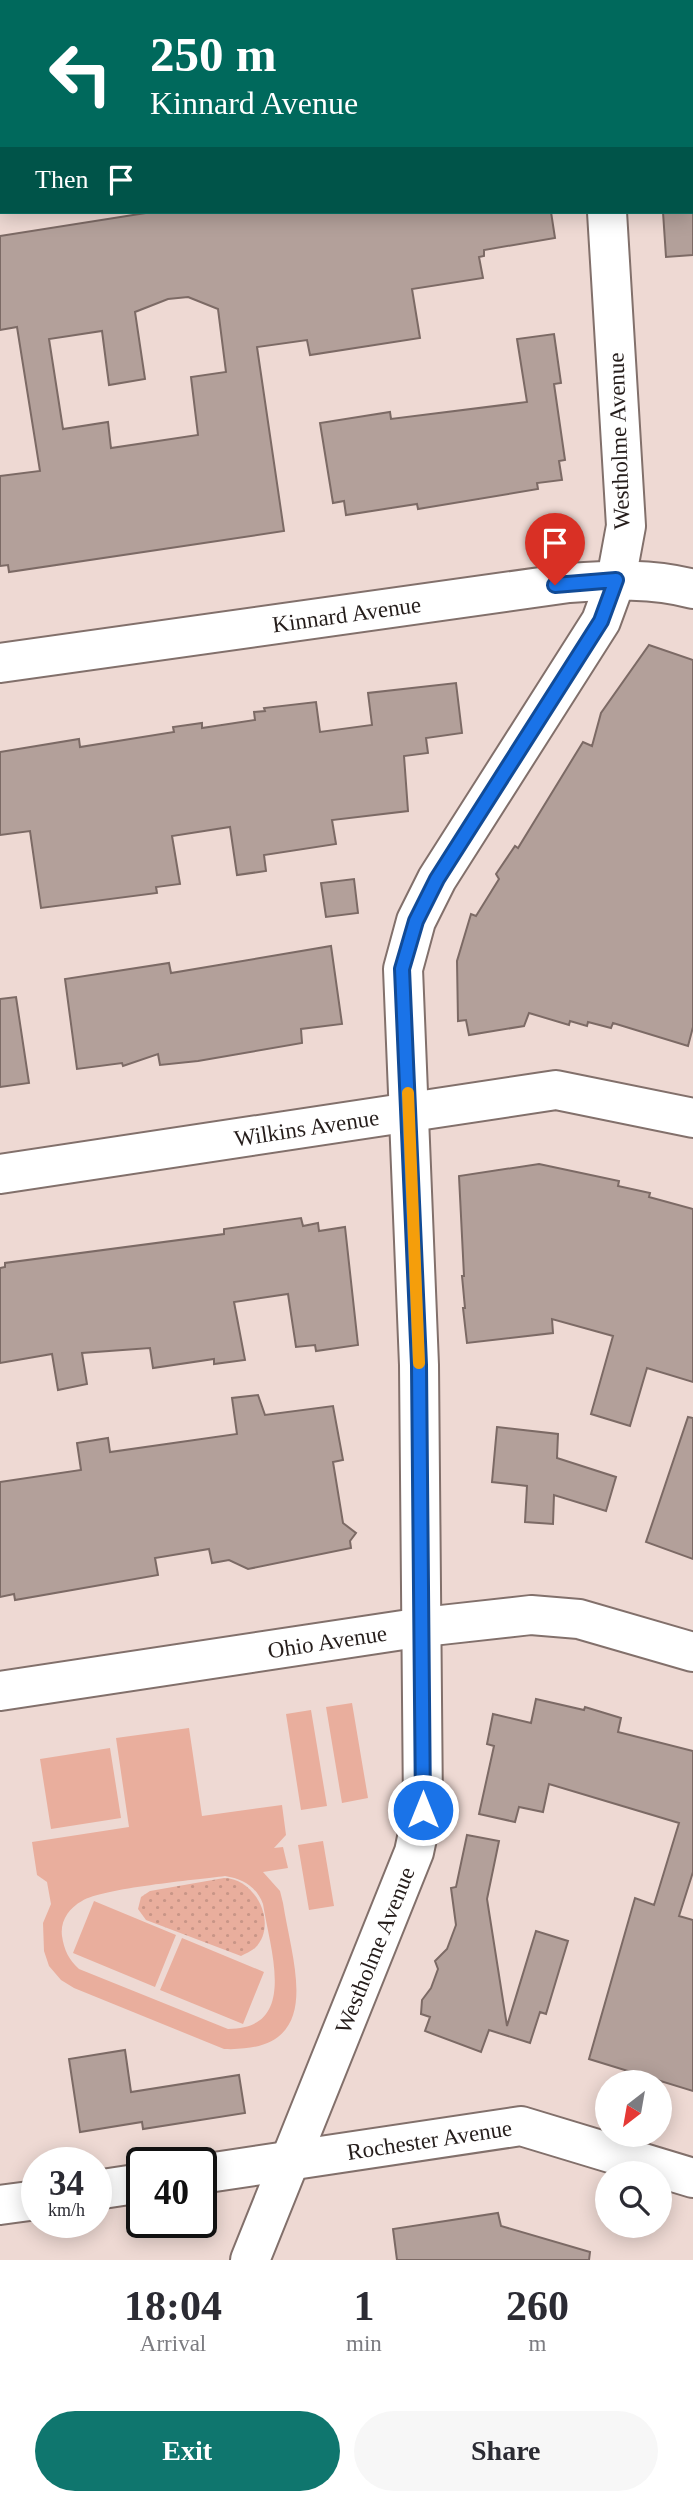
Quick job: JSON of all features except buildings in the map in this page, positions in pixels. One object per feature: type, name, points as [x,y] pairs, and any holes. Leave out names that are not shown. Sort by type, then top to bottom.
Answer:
[{"type":"street","name":"Westholme Avenue","points":[[250,2260],[414,1852],[423,1810],[419,1365],[402,969],[416,921],[437,879],[601,621],[616,580],[626,526],[607,214]]},
{"type":"street","name":"Kinnard Avenue","points":[[0,663],[555,585],[616,580],[671,583],[693,589]]},
{"type":"street","name":"Wilkins Avenue","points":[[0,1174],[556,1090],[693,1118]]},
{"type":"street","name":"Ohio Avenue","points":[[0,1691],[423,1627],[531,1615],[579,1619],[693,1653]]},
{"type":"street","name":"Rochester Avenue","points":[[217,2171],[521,2126],[693,2178]]},
{"type":"street","points":[[0,2205],[21,2202]]},
{"type":"shaded area","points":[[352,1703],[368,1798],[342,1803],[326,1707]]},
{"type":"shaded area","points":[[311,1710],[327,1806],[301,1810],[286,1714]]},
{"type":"shaded area","points":[[189,1728],[202,1816],[282,1805],[286,1835],[274,1848],[283,1847],[288,1868],[263,1872],[280,1891],[296,1978],[296,2002],[291,2021],[278,2037],[257,2047],[224,2049],[74,1988],[61,1980],[49,1966],[44,1951],[43,1923],[51,1904],[47,1882],[37,1875],[32,1842],[129,1827],[116,1738]],"holes":[[[232,1877],[248,1884],[257,1892],[263,1904],[274,1964],[272,2002],[264,2016],[250,2026],[228,2029],[79,1969],[64,1946],[62,1925],[69,1911],[93,1896],[172,1882]]]},
{"type":"shaded area","points":[[110,1748],[121,1818],[51,1829],[40,1759]]},
{"type":"shaded area","points":[[323,1841],[334,1906],[309,1910],[298,1845]]},
{"type":"shaded area","points":[[224,1878],[235,1880],[254,1894],[264,1915],[262,1938],[255,1948],[241,1956],[146,1920],[138,1909],[141,1897],[150,1891]]},
{"type":"shaded area","points":[[94,1901],[176,1935],[155,1987],[73,1953]]},
{"type":"shaded area","points":[[182,1938],[264,1972],[243,2024],[160,1990]]},
{"type":"slow traffic","points":[[408,1093],[419,1363]]},
{"type":"route","points":[[423,1810],[419,1365],[402,969],[416,921],[437,879],[601,621],[616,580],[555,585]]}]
